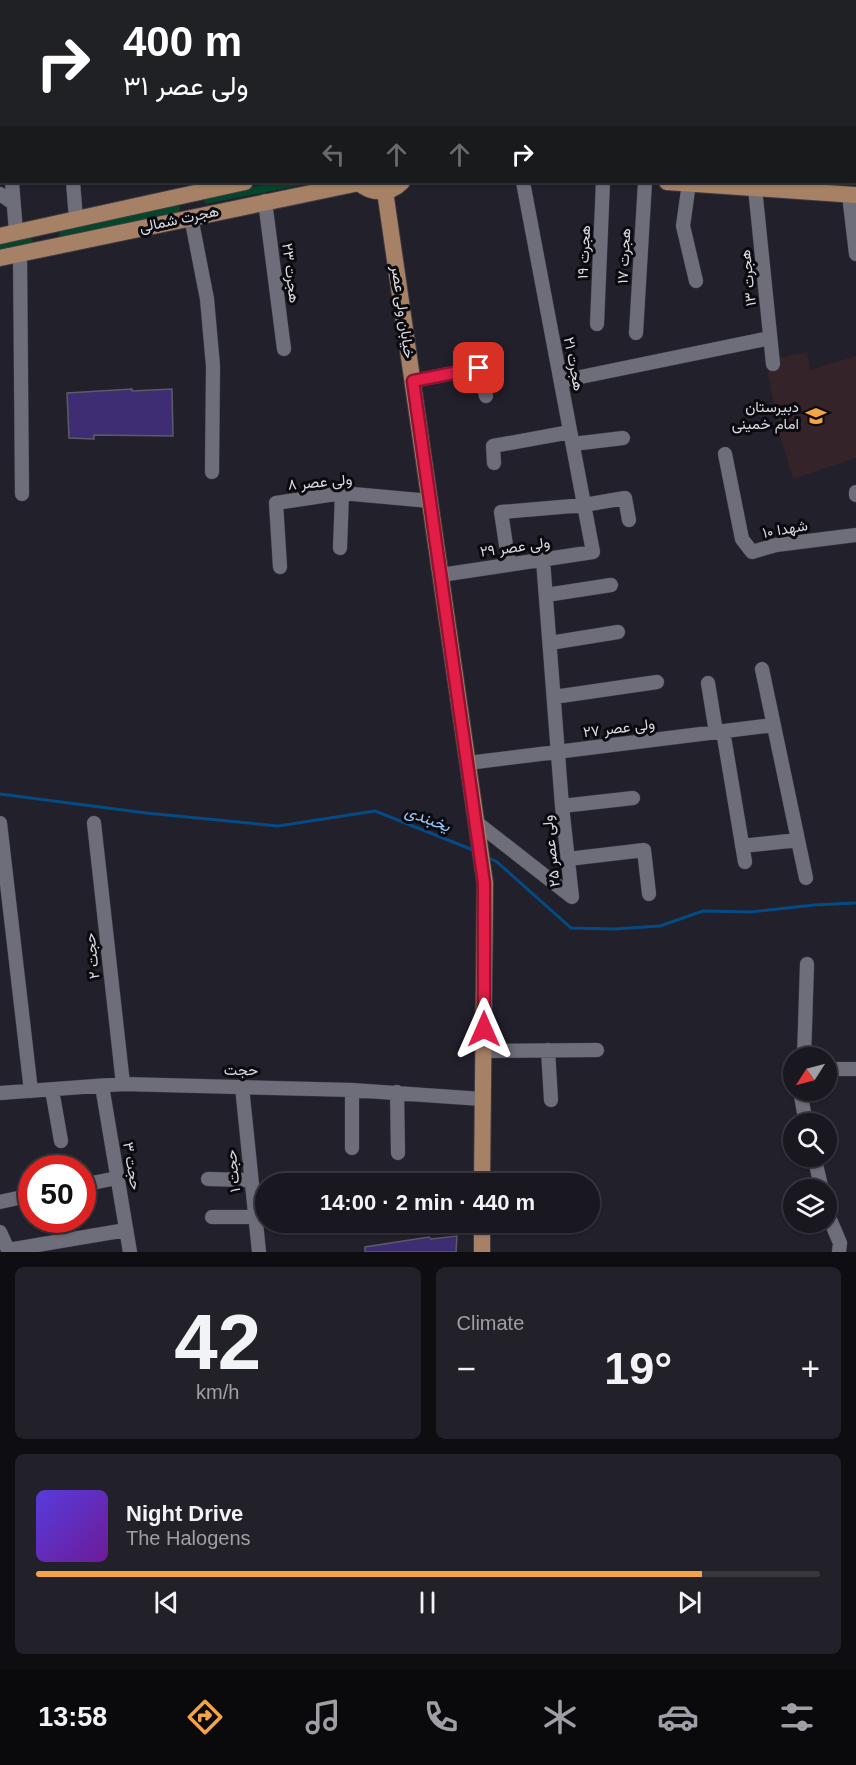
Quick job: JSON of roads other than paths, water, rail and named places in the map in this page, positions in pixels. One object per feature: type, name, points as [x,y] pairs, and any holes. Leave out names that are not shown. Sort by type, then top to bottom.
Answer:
[{"type":"main road","name":"هجرت شمالی","points":[[8,234],[234,183]]},
{"type":"main road","name":"هجرت شمالی","points":[[0,258],[353,183]]},
{"type":"main road","points":[[360,183],[376,192],[385,191],[400,183]]},
{"type":"main road","points":[[689,183],[755,188],[827,187],[852,195]]},
{"type":"main road","name":"خیابان ولی عصر","points":[[385,191],[484,883],[482,1173]]},
{"type":"main road","points":[[482,1233],[482,1252]]},
{"type":"street","points":[[8,234],[13,203],[12,183]]},
{"type":"street","points":[[73,183],[76,219]]},
{"type":"street","name":"هجرت ۲۱","points":[[523,183],[593,552]]},
{"type":"street","name":"هجرت ۱۹","points":[[597,324],[603,183]]},
{"type":"street","name":"هجرت ۱۷","points":[[636,333],[645,183]]},
{"type":"street","points":[[689,183],[683,226],[696,280]]},
{"type":"street","name":"هجرت ۱۳","points":[[755,188],[773,364]]},
{"type":"street","points":[[0,194],[13,203]]},
{"type":"street","points":[[852,195],[856,254]]},
{"type":"street","name":"هجرت ۲۳","points":[[265,201],[284,349]]},
{"type":"street","points":[[191,217],[207,299],[213,366],[212,472]]},
{"type":"street","points":[[20,253],[22,494]]},
{"type":"street","points":[[561,381],[770,338]]},
{"type":"street","points":[[413,381],[479,368],[486,396]]},
{"type":"street","points":[[494,463],[494,446],[572,438],[623,438]]},
{"type":"street","name":"شهدا ۱۰","points":[[725,454],[742,539],[752,552],[776,545],[856,535]]},
{"type":"street","points":[[340,548],[342,493]]},
{"type":"street","name":"ولی عصر ۸","points":[[280,567],[276,502],[342,493],[430,501]]},
{"type":"street","points":[[509,565],[501,512],[584,505],[625,498],[629,520]]},
{"type":"street","name":"ولی عصر ۲۹","points":[[441,575],[593,552]]},
{"type":"street","name":"ولی عصر ۲۵","points":[[476,822],[572,897],[562,806],[543,560]]},
{"type":"street","points":[[546,595],[611,585]]},
{"type":"street","points":[[550,643],[618,632]]},
{"type":"street","points":[[762,669],[806,878]]},
{"type":"street","points":[[554,697],[657,682]]},
{"type":"street","points":[[708,683],[745,862]]},
{"type":"street","name":"ولی عصر ۲۷","points":[[468,763],[773,725]]},
{"type":"street","points":[[562,806],[633,798]]},
{"type":"street","points":[[0,823],[31,1091]]},
{"type":"street","name":"حجت ۲","points":[[94,823],[123,1084]]},
{"type":"street","points":[[742,846],[798,840]]},
{"type":"street","points":[[568,859],[644,850],[650,894]]},
{"type":"street","points":[[804,1047],[807,964]]},
{"type":"street","points":[[548,1050],[551,1100]]},
{"type":"street","points":[[483,1051],[597,1050]]},
{"type":"street","points":[[837,1069],[856,1069]]},
{"type":"street","name":"حجت","points":[[0,1094],[123,1084],[352,1090],[482,1099]]},
{"type":"street","name":"حجت ۳","points":[[102,1086],[130,1252]]},
{"type":"street","name":"حجت ۱","points":[[242,1087],[255,1217]]},
{"type":"street","points":[[52,1090],[61,1141]]},
{"type":"street","points":[[352,1090],[352,1148]]},
{"type":"street","points":[[397,1092],[398,1153]]},
{"type":"street","points":[[96,1182],[117,1178]]},
{"type":"street","points":[[208,1179],[250,1180]]},
{"type":"street","points":[[0,1202],[18,1198]]},
{"type":"street","points":[[212,1217],[255,1217]]},
{"type":"street","points":[[0,1232],[8,1251],[126,1230]]},
{"type":"street","name":"حجت ۱","points":[[257,1233],[259,1252]]},
{"type":"street","points":[[836,1233],[840,1243],[839,1252]]},
{"type":"waterway","name":"یخبندی","points":[[0,794],[146,813],[278,826],[375,811],[473,850]]},
{"type":"waterway","name":"یخبندی","points":[[487,857],[497,862],[571,928],[615,929],[660,926],[703,911],[750,912],[856,903]]},
{"type":"place","name":"دبیرستان امام خمینی","points":[[816,416]]}]
